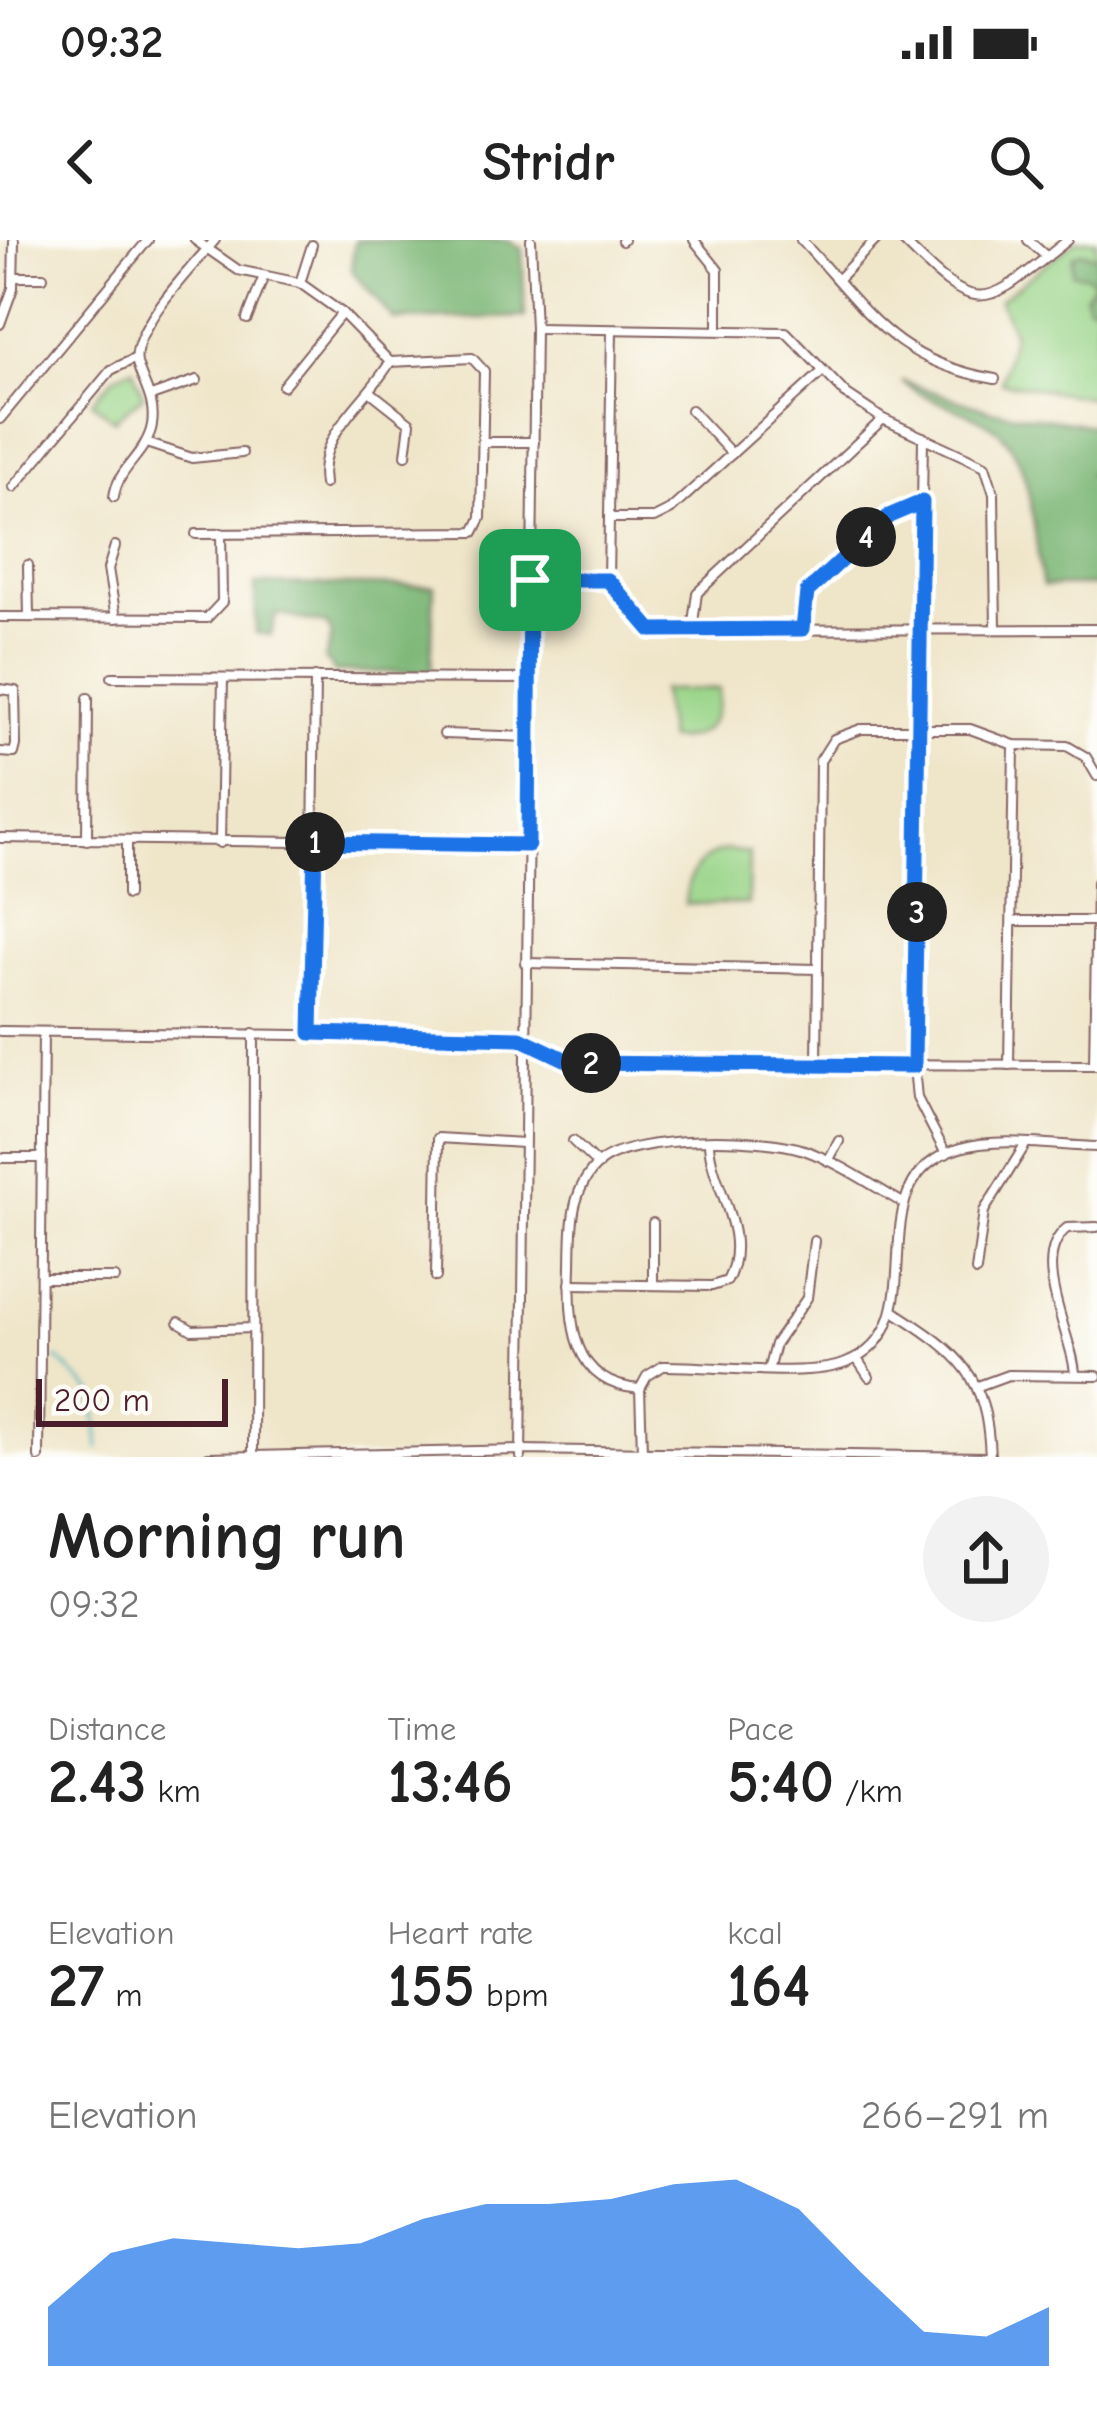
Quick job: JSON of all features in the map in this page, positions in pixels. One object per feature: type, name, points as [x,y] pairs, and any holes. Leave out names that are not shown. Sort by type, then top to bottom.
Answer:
[{"type":"street","points":[[0,324],[14,277],[14,240]]},
{"type":"street","points":[[0,419],[148,240]]},
{"type":"street","points":[[195,240],[238,270],[300,284],[342,313],[391,362],[478,361],[484,371],[479,526],[468,535],[196,534]]},
{"type":"street","points":[[114,497],[120,476],[146,442],[152,396],[136,358],[147,325],[215,240]]},
{"type":"street","points":[[521,1454],[535,328],[531,240]]},
{"type":"street","points":[[694,240],[716,264],[718,330]]},
{"type":"street","points":[[801,240],[900,346],[956,372],[995,379]]},
{"type":"street","points":[[838,279],[876,240]]},
{"type":"street","points":[[902,240],[948,286],[973,298],[998,293],[1068,240]]},
{"type":"street","points":[[1028,240],[1046,257]]},
{"type":"street","points":[[300,284],[312,244]]},
{"type":"street","points":[[248,319],[264,276]]},
{"type":"street","points":[[14,277],[43,277]]},
{"type":"street","points":[[283,386],[342,313]]},
{"type":"street","points":[[535,328],[786,332],[847,395],[883,419],[985,466],[994,494],[996,629]]},
{"type":"street","points":[[612,329],[608,580],[651,630],[1097,629]]},
{"type":"street","points":[[14,488],[111,370],[136,358]]},
{"type":"street","points":[[324,484],[326,446],[373,393],[391,362]]},
{"type":"street","points":[[612,518],[664,515],[823,371]]},
{"type":"street","points":[[152,396],[197,380]]},
{"type":"street","points":[[373,393],[410,423],[406,455]]},
{"type":"street","points":[[691,410],[732,454]]},
{"type":"street","points":[[692,630],[697,593],[883,419]]},
{"type":"street","points":[[923,437],[914,1066],[917,1098],[946,1154]]},
{"type":"street","points":[[146,442],[181,457],[242,453]]},
{"type":"street","points":[[484,442],[534,442]]},
{"type":"street","points":[[803,629],[807,592],[889,516],[922,502]]},
{"type":"street","points":[[0,617],[197,621],[222,602],[221,533]]},
{"type":"street","points":[[116,546],[108,568],[116,618]]},
{"type":"street","points":[[28,565],[29,617]]},
{"type":"street","points":[[530,580],[608,580]]},
{"type":"street","points":[[112,677],[530,679]]},
{"type":"street","points":[[311,1033],[314,677]]},
{"type":"street","points":[[220,843],[223,678]]},
{"type":"street","points":[[0,689],[15,691],[16,749],[0,752]]},
{"type":"street","points":[[87,840],[88,698]]},
{"type":"street","points":[[817,1065],[820,761],[834,739],[861,729],[970,730],[1014,746],[1075,749],[1097,776]]},
{"type":"street","points":[[444,734],[529,737]]},
{"type":"street","points":[[1009,1065],[1014,746]]},
{"type":"street","points":[[0,838],[528,845]]},
{"type":"street","points":[[127,840],[127,895]]},
{"type":"street","points":[[0,1031],[525,1039],[566,1062],[1096,1065],[1097,881]]},
{"type":"street","points":[[1012,921],[1097,921]]},
{"type":"street","points":[[525,963],[818,969]]},
{"type":"street","points":[[39,1457],[43,1032]]},
{"type":"street","points":[[253,1456],[254,1033]]},
{"type":"street","points":[[436,1277],[439,1138],[524,1143]]},
{"type":"street","points":[[573,1141],[598,1165]]},
{"type":"street","points":[[828,1161],[839,1141]]},
{"type":"street","points":[[640,1389],[605,1381],[582,1357],[570,1327],[574,1206],[598,1165],[638,1144],[782,1145],[828,1161],[901,1202]]},
{"type":"street","points":[[570,1284],[712,1286],[727,1281],[732,1269],[732,1215],[712,1168],[709,1144]]},
{"type":"street","points":[[642,1451],[640,1389],[647,1376],[663,1366],[829,1368],[857,1359],[880,1337],[895,1312],[901,1202],[926,1167],[974,1145],[1097,1147]]},
{"type":"street","points":[[976,1271],[984,1211],[1024,1146]]},
{"type":"street","points":[[0,1158],[42,1158]]},
{"type":"street","points":[[653,1223],[653,1286]]},
{"type":"street","points":[[1076,1375],[1075,1353],[1059,1324],[1054,1294],[1055,1244],[1066,1228],[1097,1227]]},
{"type":"street","points":[[769,1367],[775,1344],[807,1298],[814,1241]]},
{"type":"street","points":[[41,1278],[116,1278]]},
{"type":"street","points":[[208,1457],[642,1451],[987,1457],[988,1415],[978,1386],[956,1354],[895,1312]]},
{"type":"street","points":[[179,1322],[193,1330],[254,1328]]},
{"type":"street","points":[[857,1359],[869,1377]]},
{"type":"street","points":[[978,1386],[1008,1375],[1097,1376]]},
{"type":"green space","points":[[355,240],[509,240],[522,249],[525,317],[394,320],[351,270]]},
{"type":"green space","points":[[1077,240],[1097,240],[1097,399],[1001,382],[1013,332],[999,300]]},
{"type":"green space","points":[[1081,252],[1097,256],[1096,306],[1088,305],[1085,295],[1093,284],[1090,276],[1072,273],[1073,256]]},
{"type":"green space","points":[[133,368],[143,396],[114,420],[92,402],[115,376]]},
{"type":"green space","points":[[901,381],[989,410],[1097,426],[1097,462],[1089,475],[1097,477],[1097,586],[1043,586],[1025,478],[1007,440],[982,420]]},
{"type":"green space","points":[[255,584],[434,586],[431,672],[335,672],[325,660],[332,635],[327,624],[276,614],[271,635],[256,633]]},
{"type":"green space","points":[[719,689],[716,712],[707,728],[691,737],[668,740],[661,690]]},
{"type":"green space","points":[[727,850],[749,853],[748,904],[685,904],[696,869],[708,857]]},
{"type":"waterway","points":[[57,1358],[94,1394],[99,1448]]},
{"type":"route","points":[[922,502],[914,1066],[573,1063],[520,1038],[311,1033],[315,842],[528,845],[530,580],[608,580],[651,630],[803,629],[807,592],[889,516],[922,502]]}]
